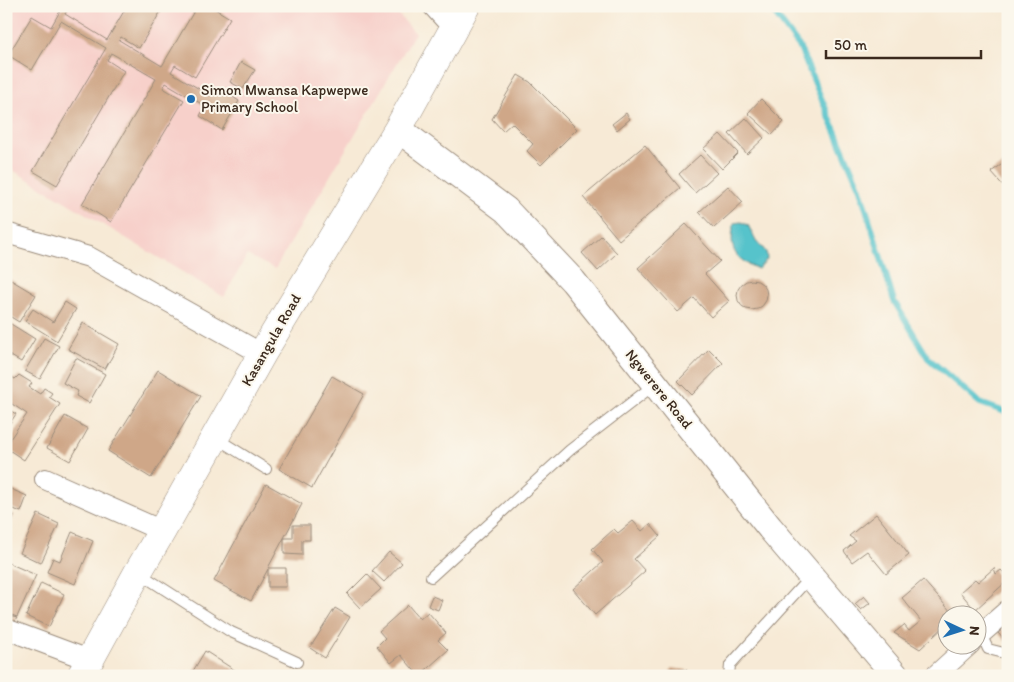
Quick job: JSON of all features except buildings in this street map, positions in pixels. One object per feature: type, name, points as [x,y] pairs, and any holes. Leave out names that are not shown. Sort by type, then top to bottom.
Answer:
[{"type":"main road","name":"Kasangula Road","points":[[85,668],[262,354],[398,128],[460,18]]},
{"type":"street","points":[[434,6],[460,18]]},
{"type":"street","name":"Ngwerere Road","points":[[398,128],[506,210],[574,281],[770,528],[896,676]]},
{"type":"street","points":[[6,233],[89,257],[262,354]]},
{"type":"street","points":[[45,479],[162,531]]},
{"type":"street","points":[[986,630],[1008,610]]},
{"type":"street","points":[[6,629],[85,668]]},
{"type":"street","points":[[935,676],[959,654]]},
{"type":"lane","points":[[432,577],[570,450],[654,384]]},
{"type":"lane","points":[[215,438],[266,469]]},
{"type":"lane","points":[[138,572],[232,632],[296,662]]},
{"type":"lane","points":[[729,676],[730,665],[811,576]]},
{"type":"lane","points":[[986,647],[1008,654]]},
{"type":"shaded area","name":"Simon Mwansa Kapwepwe Primary School","points":[[8,6],[391,6],[415,33],[275,269],[247,255],[224,297],[6,166],[6,9]]},
{"type":"water","points":[[741,222],[748,225],[755,239],[766,252],[767,259],[758,269],[743,261],[735,252],[732,240],[734,223]]},
{"type":"waterway","points":[[769,6],[799,46],[860,189],[894,301],[928,358],[980,403],[1008,413]]},
{"type":"place","name":"Simon Mwansa Kapwepwe Primary School","points":[[191,99]]}]
